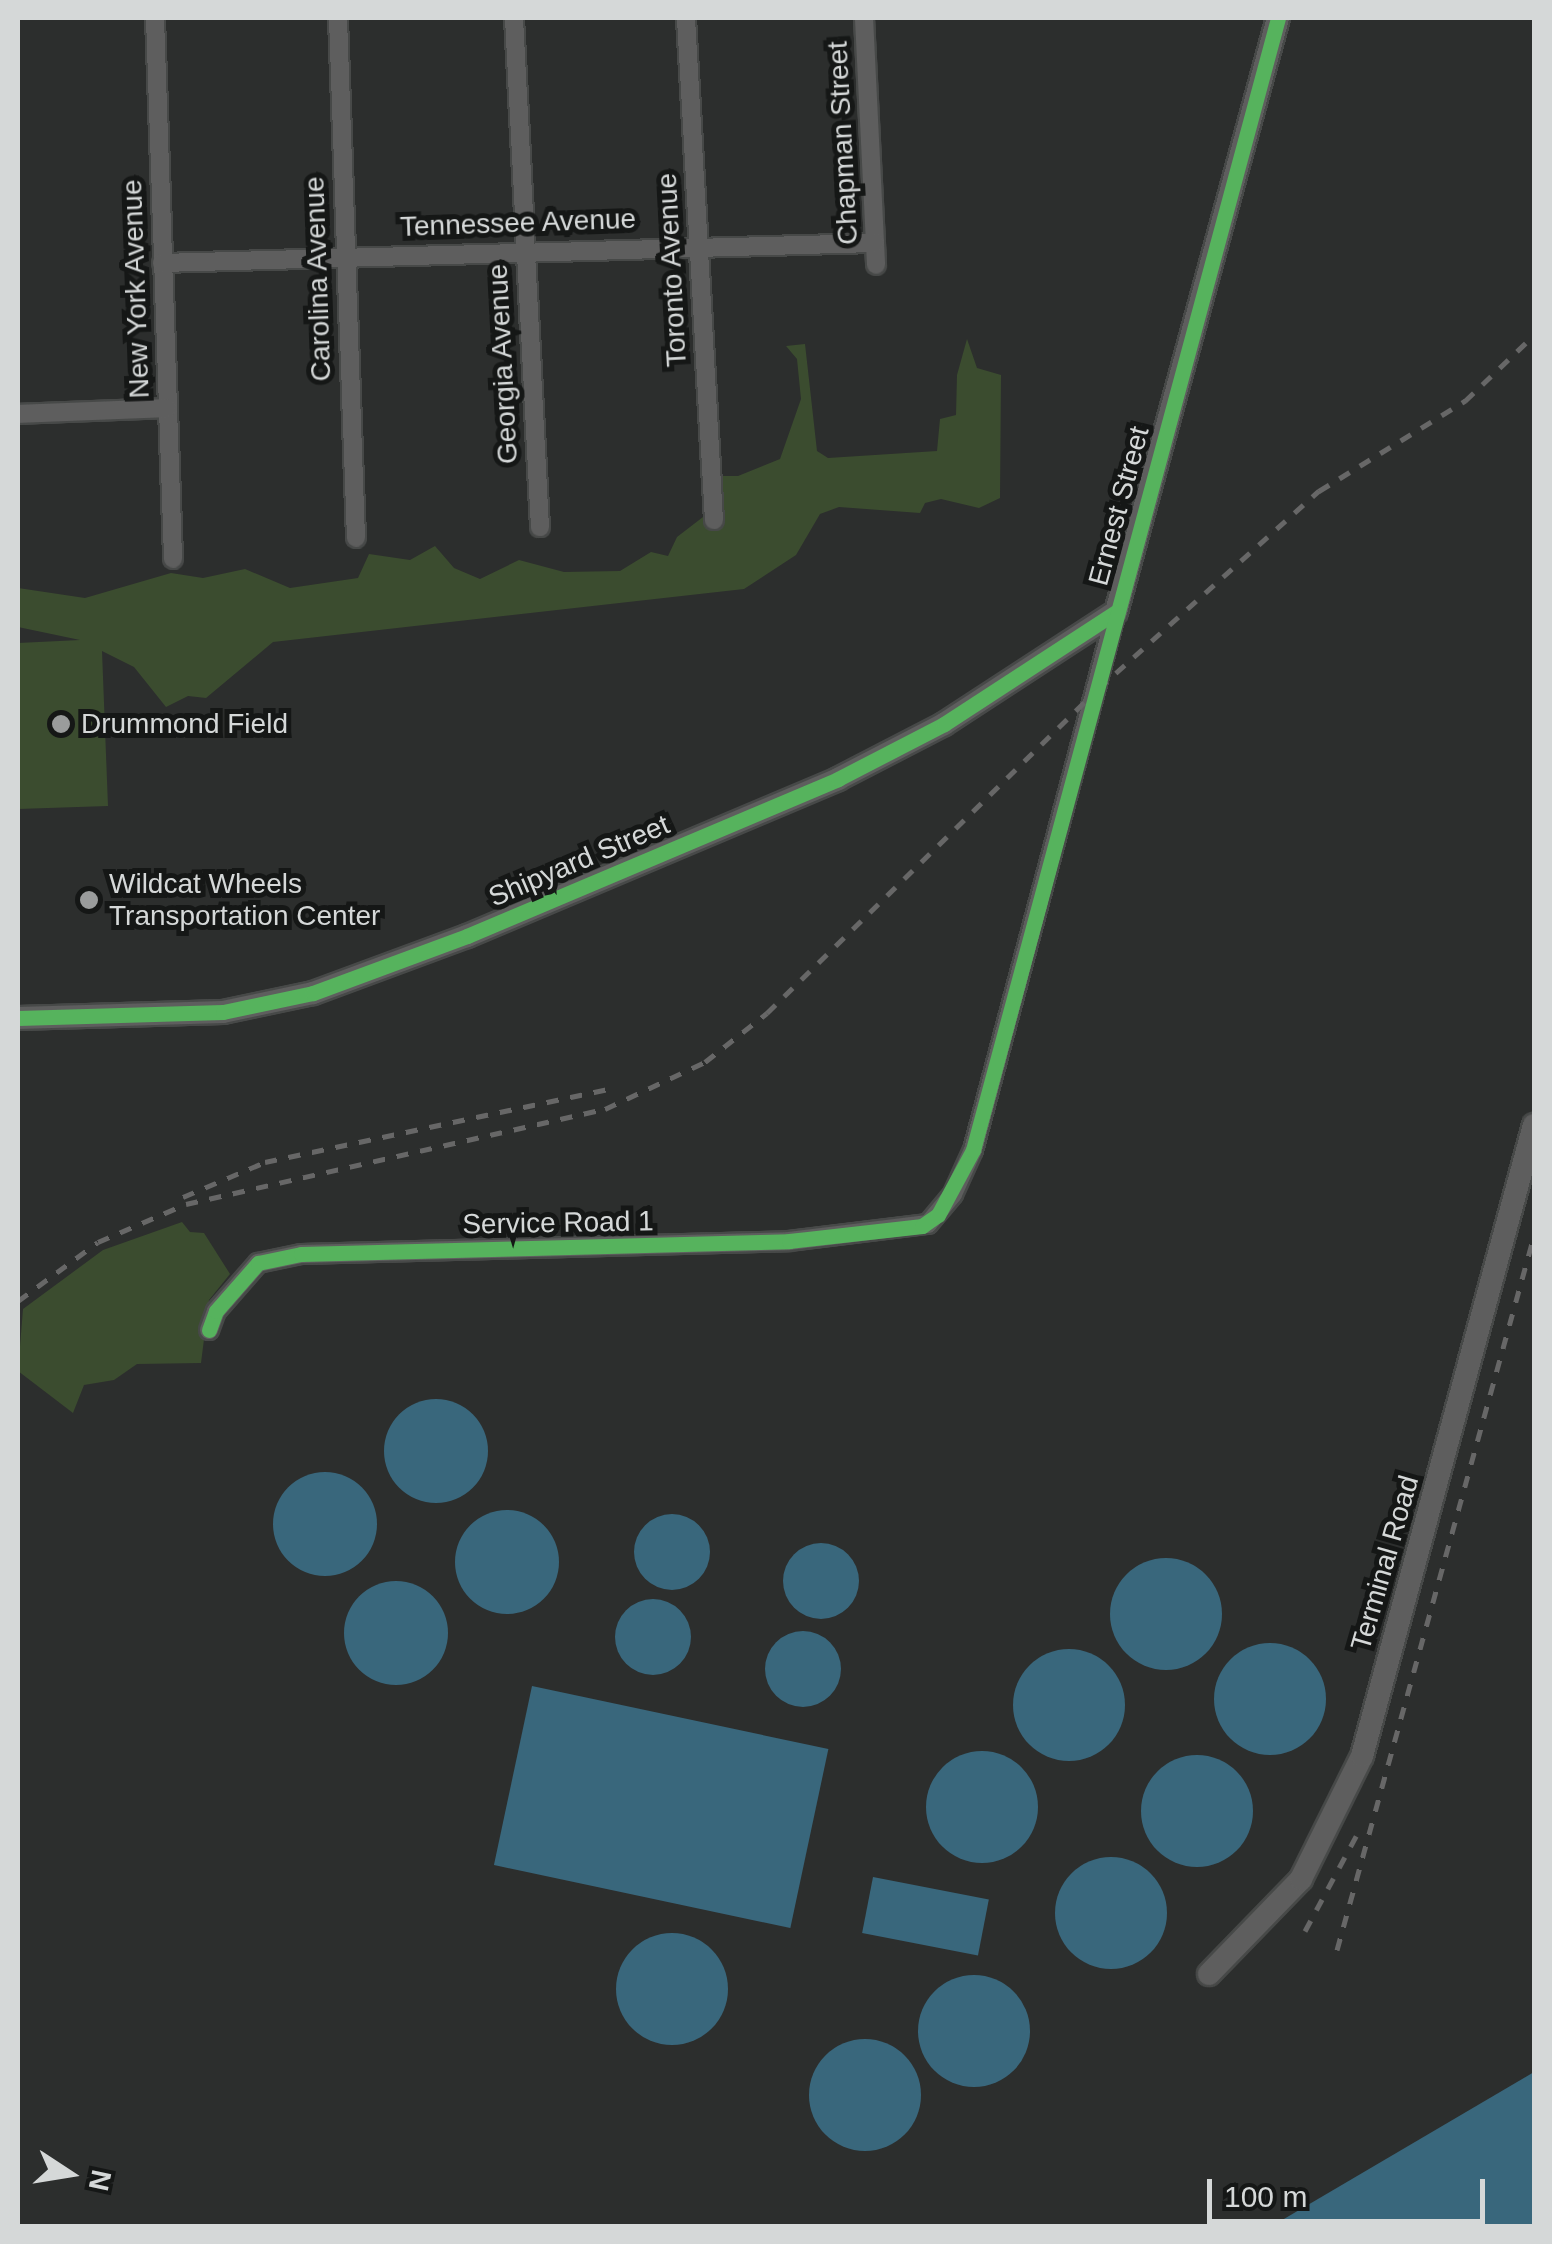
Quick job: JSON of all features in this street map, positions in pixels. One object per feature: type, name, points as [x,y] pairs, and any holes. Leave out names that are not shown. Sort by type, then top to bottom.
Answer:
[{"type":"street","name":"New York Avenue","points":[[154,18],[173,559]]},
{"type":"street","name":"Carolina Avenue","points":[[338,18],[356,538]]},
{"type":"street","name":"Georgia Avenue","points":[[514,18],[540,528]]},
{"type":"street","name":"Toronto Avenue","points":[[686,18],[714,520]]},
{"type":"street","name":"Chapman Street","points":[[864,18],[876,265]]},
{"type":"street","name":"Ernest Street","points":[[922,1226],[953,1194],[973,1150],[1278,18]]},
{"type":"street","name":"Tennessee Avenue","points":[[162,264],[524,249],[876,243]]},
{"type":"street","points":[[18,414],[166,408]]},
{"type":"street","name":"Shipyard Street","points":[[18,1018],[222,1012],[313,993],[838,779],[944,724],[1116,612]]},
{"type":"street","name":"Terminal Road","points":[[1209,1974],[1301,1879],[1362,1756],[1534,1125]]},
{"type":"street","name":"Service Road 1","points":[[209,1330],[216,1311],[258,1264],[301,1254],[789,1241],[922,1226]]},
{"type":"green space","points":[[967,339],[977,368],[1001,375],[1000,498],[979,508],[941,499],[925,503],[920,513],[839,507],[820,514],[796,555],[744,589],[273,642],[206,698],[188,696],[166,707],[134,667],[102,651],[108,806],[18,809],[18,643],[80,640],[18,627],[18,588],[85,598],[171,573],[203,578],[245,569],[290,588],[358,578],[369,554],[410,560],[435,546],[454,568],[480,579],[519,560],[564,572],[620,571],[651,552],[668,556],[677,537],[703,517],[704,476],[738,476],[780,459],[801,399],[797,359],[786,346],[805,344],[817,451],[828,458],[937,451],[940,419],[956,415],[957,375]]},
{"type":"green space","points":[[182,1222],[190,1232],[204,1233],[230,1274],[209,1300],[201,1363],[137,1364],[114,1380],[84,1385],[73,1413],[18,1371],[23,1309],[103,1250]]},
{"type":"water","points":[[436,1399],[456,1403],[473,1414],[484,1431],[488,1451],[484,1471],[473,1488],[456,1499],[436,1503],[416,1499],[399,1488],[388,1471],[384,1451],[388,1431],[399,1414],[416,1403]]},
{"type":"water","points":[[325,1472],[345,1476],[362,1487],[373,1504],[377,1524],[373,1544],[362,1561],[345,1572],[325,1576],[305,1572],[288,1561],[277,1544],[273,1524],[277,1504],[288,1487],[305,1476]]},
{"type":"water","points":[[507,1510],[527,1514],[544,1525],[555,1542],[559,1562],[555,1582],[544,1599],[527,1610],[507,1614],[487,1610],[470,1599],[459,1582],[455,1562],[459,1542],[470,1525],[487,1514]]},
{"type":"water","points":[[672,1514],[699,1525],[710,1552],[699,1579],[672,1590],[645,1579],[634,1552],[645,1525]]},
{"type":"water","points":[[821,1543],[848,1554],[859,1581],[848,1608],[821,1619],[794,1608],[783,1581],[794,1554]]},
{"type":"water","points":[[1166,1558],[1187,1563],[1205,1575],[1217,1593],[1222,1614],[1217,1635],[1205,1653],[1187,1665],[1166,1670],[1145,1665],[1127,1653],[1115,1635],[1110,1614],[1115,1593],[1127,1575],[1145,1563]]},
{"type":"water","points":[[396,1581],[416,1585],[433,1596],[444,1613],[448,1633],[444,1653],[433,1670],[416,1681],[396,1685],[376,1681],[359,1670],[348,1653],[344,1633],[348,1613],[359,1596],[376,1585]]},
{"type":"water","points":[[653,1599],[680,1610],[691,1637],[680,1664],[653,1675],[626,1664],[615,1637],[626,1610]]},
{"type":"water","points":[[803,1631],[830,1642],[841,1669],[830,1696],[803,1707],[776,1696],[765,1669],[776,1642]]},
{"type":"water","points":[[1270,1643],[1291,1648],[1309,1660],[1321,1678],[1326,1699],[1321,1720],[1309,1738],[1291,1750],[1270,1755],[1249,1750],[1231,1738],[1219,1720],[1214,1699],[1219,1678],[1231,1660],[1249,1648]]},
{"type":"water","points":[[1069,1649],[1090,1654],[1108,1666],[1120,1684],[1125,1705],[1120,1726],[1108,1744],[1090,1756],[1069,1761],[1048,1756],[1030,1744],[1018,1726],[1013,1705],[1018,1684],[1030,1666],[1048,1654]]},
{"type":"water","points":[[532,1686],[828,1749],[790,1928],[494,1865]]},
{"type":"water","points":[[982,1751],[1003,1756],[1021,1768],[1033,1786],[1038,1807],[1033,1828],[1021,1846],[1003,1858],[982,1863],[961,1858],[943,1846],[931,1828],[926,1807],[931,1786],[943,1768],[961,1756]]},
{"type":"water","points":[[1197,1755],[1218,1760],[1236,1772],[1248,1790],[1253,1811],[1248,1832],[1236,1850],[1218,1862],[1197,1867],[1176,1862],[1158,1850],[1146,1832],[1141,1811],[1146,1790],[1158,1772],[1176,1760]]},
{"type":"water","points":[[1111,1857],[1132,1862],[1150,1874],[1162,1892],[1167,1913],[1162,1934],[1150,1952],[1132,1964],[1111,1969],[1090,1964],[1072,1952],[1060,1934],[1055,1913],[1060,1892],[1072,1874],[1090,1862]]},
{"type":"water","points":[[873,1877],[989,1900],[978,1955],[862,1933]]},
{"type":"water","points":[[672,1933],[693,1938],[711,1950],[723,1968],[728,1989],[723,2010],[711,2028],[693,2040],[672,2045],[651,2040],[633,2028],[621,2010],[616,1989],[621,1968],[633,1950],[651,1938]]},
{"type":"water","points":[[974,1975],[995,1980],[1013,1992],[1025,2010],[1030,2031],[1025,2052],[1013,2070],[995,2082],[974,2087],[953,2082],[935,2070],[923,2052],[918,2031],[923,2010],[935,1992],[953,1980]]},
{"type":"water","points":[[865,2039],[886,2044],[904,2056],[916,2074],[921,2095],[916,2116],[904,2134],[886,2146],[865,2151],[844,2146],[826,2134],[814,2116],[809,2095],[814,2074],[826,2056],[844,2044]]},
{"type":"water","points":[[1534,2072],[1534,2226],[1272,2226]]},
{"type":"railway","points":[[18,1301],[98,1242],[186,1204],[605,1109],[705,1062],[767,1013],[1098,689],[1319,491],[1465,401],[1534,335]]},
{"type":"railway","points":[[183,1197],[265,1162],[608,1089]]},
{"type":"railway","points":[[1337,1950],[1534,1236]]},
{"type":"railway","points":[[1305,1931],[1362,1825]]},
{"type":"cycle path","points":[[209,1330],[216,1311],[258,1263],[301,1254],[789,1241],[922,1226],[938,1215],[973,1150],[1278,18]]},
{"type":"cycle path","points":[[18,1018],[223,1012],[313,993],[467,936],[838,779],[944,724],[1116,612]]},
{"type":"place","name":"Drummond Field","points":[[61,724]]},
{"type":"place","name":"Wildcat Wheels Transportation Center","points":[[89,900]]}]
